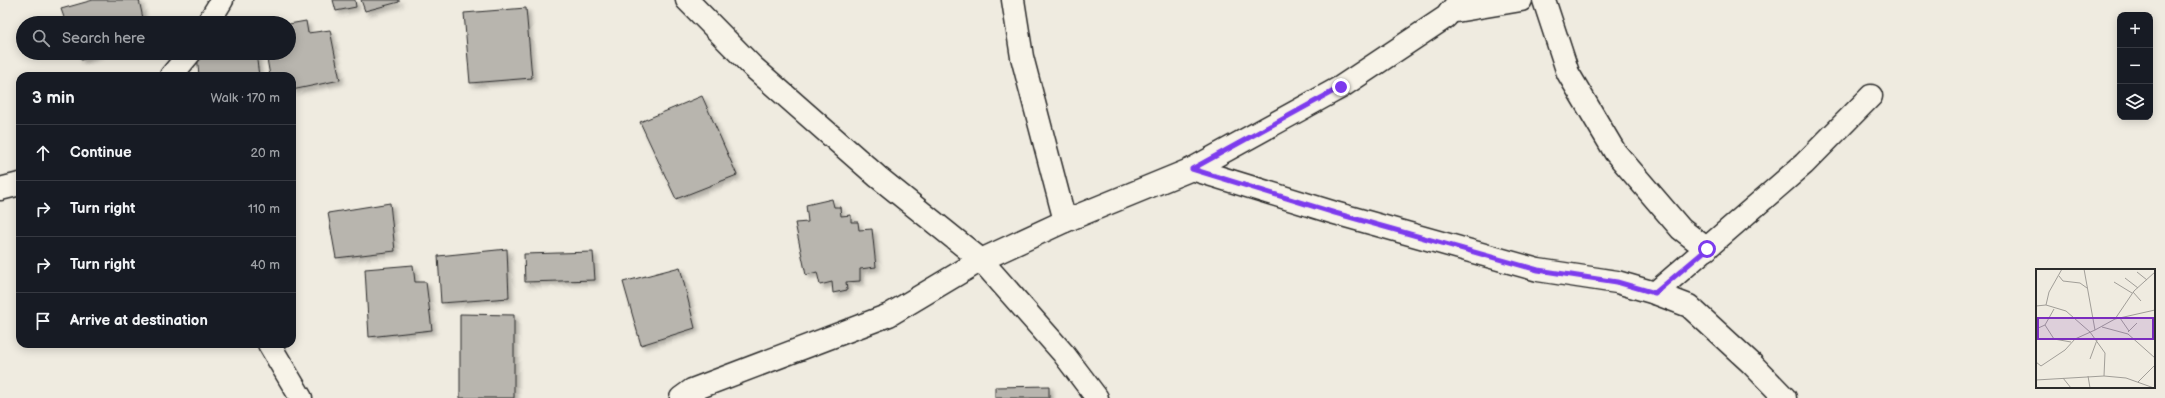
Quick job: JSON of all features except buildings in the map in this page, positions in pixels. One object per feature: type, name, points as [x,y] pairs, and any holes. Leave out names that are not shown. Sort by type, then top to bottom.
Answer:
[{"type":"street","points":[[212,16],[222,0]]},
{"type":"street","points":[[687,0],[754,67],[866,167],[981,260],[1063,353],[1097,398]]},
{"type":"street","points":[[1013,0],[1022,57],[1065,221]]},
{"type":"street","points":[[681,398],[692,390],[889,315],[981,260],[1065,221],[1192,169],[1341,87],[1446,17],[1455,6],[1521,0]]},
{"type":"street","points":[[1544,0],[1568,73],[1615,152],[1681,229],[1707,249]]},
{"type":"street","points":[[174,72],[184,60]]},
{"type":"street","points":[[1655,293],[1804,164],[1871,96]]},
{"type":"street","points":[[1192,169],[1335,213],[1530,268],[1617,282],[1655,293],[1689,306],[1752,364],[1785,398]]},
{"type":"street","points":[[0,189],[16,185]]},
{"type":"street","points":[[271,348],[301,398]]},
{"type":"route","points":[[1341,87],[1192,169],[1440,244],[1538,270],[1617,282],[1655,293],[1707,249]]}]
